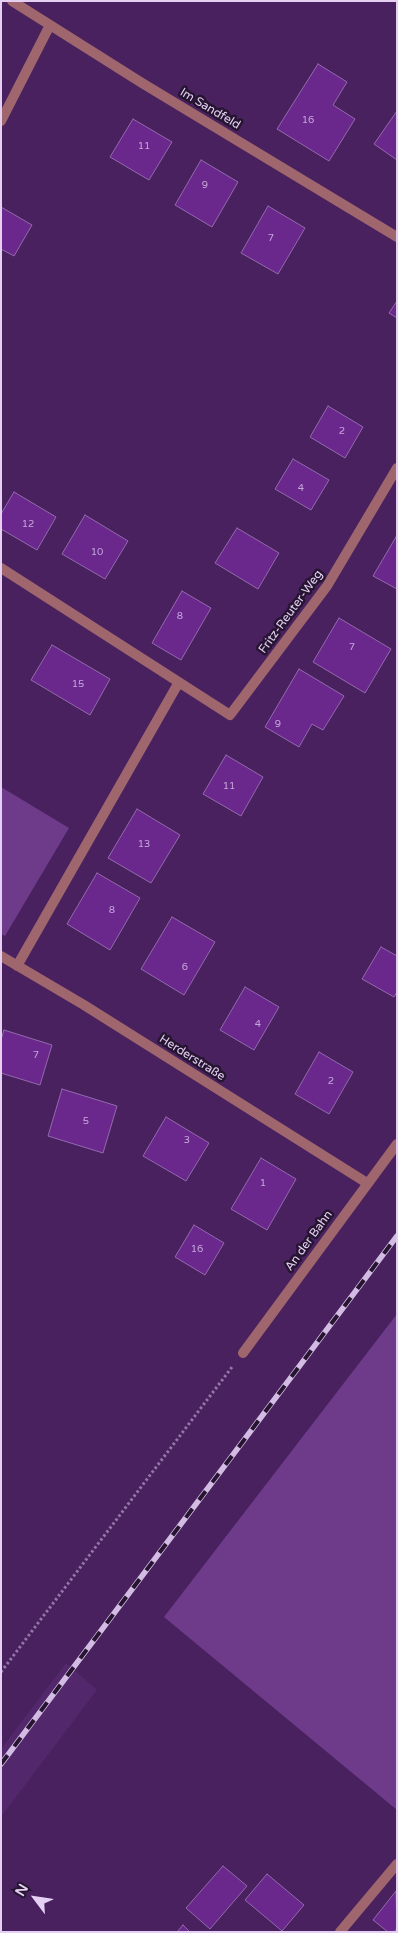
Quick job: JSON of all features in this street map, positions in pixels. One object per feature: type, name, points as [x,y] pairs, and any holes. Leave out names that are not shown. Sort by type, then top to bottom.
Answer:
[{"type":"street","name":"Im Sandfeld","points":[[12,1],[142,83],[397,237]]},
{"type":"street","points":[[1,121],[50,25]]},
{"type":"street","name":"Fritz-Reuter-Weg","points":[[1,568],[230,715],[327,586],[397,468]]},
{"type":"street","points":[[17,966],[179,682]]},
{"type":"street","name":"Herderstraße","points":[[1,956],[84,1005],[367,1183]]},
{"type":"street","name":"An der Bahn","points":[[243,1353],[397,1144]]},
{"type":"street","points":[[340,1932],[397,1864]]},
{"type":"path","points":[[1,1672],[243,1353]]},
{"type":"shaded area","points":[[1,787],[69,828],[5,936],[1,934]]},
{"type":"shaded area","points":[[397,1314],[397,1810],[164,1617]]},
{"type":"shaded area","points":[[66,1663],[97,1690],[1,1817],[1,1749]]},
{"type":"building","points":[[318,64],[347,82],[333,105],[355,119],[329,161],[277,129]]},
{"type":"building","points":[[397,111],[397,160],[374,144]]},
{"type":"building","points":[[133,119],[172,142],[149,180],[110,157]]},
{"type":"building","points":[[201,160],[238,182],[212,227],[175,205]]},
{"type":"building","points":[[268,206],[305,228],[278,274],[241,253]]},
{"type":"building","points":[[1,207],[32,225],[14,256],[1,249]]},
{"type":"building","points":[[397,301],[397,318],[389,313]]},
{"type":"building","points":[[328,406],[363,427],[345,458],[310,437]]},
{"type":"building","points":[[293,459],[329,480],[311,510],[275,489]]},
{"type":"building","points":[[14,492],[56,517],[37,550],[1,529],[1,514]]},
{"type":"building","points":[[85,515],[128,541],[105,579],[62,554]]},
{"type":"building","points":[[237,528],[279,553],[258,589],[215,563]]},
{"type":"building","points":[[397,538],[397,589],[373,576]]},
{"type":"building","points":[[182,591],[211,608],[181,660],[152,643]]},
{"type":"building","points":[[339,618],[391,649],[365,693],[313,662]]},
{"type":"building","points":[[52,645],[110,679],[90,715],[31,680]]},
{"type":"building","points":[[299,669],[344,696],[323,730],[312,724],[299,747],[265,727]]},
{"type":"building","points":[[226,755],[263,777],[241,816],[203,794]]},
{"type":"building","points":[[137,809],[180,835],[151,883],[108,858]]},
{"type":"building","points":[[97,873],[140,898],[110,950],[67,924]]},
{"type":"building","points":[[172,917],[215,942],[184,995],[141,969]]},
{"type":"building","points":[[381,947],[397,956],[397,992],[394,997],[362,979]]},
{"type":"building","points":[[245,987],[279,1007],[254,1050],[220,1030]]},
{"type":"building","points":[[4,1030],[52,1045],[40,1085],[1,1073],[1,1040]]},
{"type":"building","points":[[319,1052],[353,1072],[329,1114],[295,1094]]},
{"type":"building","points":[[62,1089],[117,1106],[103,1153],[48,1136]]},
{"type":"building","points":[[166,1117],[209,1143],[186,1181],[143,1156]]},
{"type":"building","points":[[261,1158],[296,1179],[267,1230],[231,1209]]},
{"type":"building","points":[[194,1225],[224,1243],[205,1275],[175,1257]]},
{"type":"building","points":[[223,1866],[247,1886],[210,1929],[186,1908]]},
{"type":"building","points":[[267,1874],[304,1905],[282,1931],[245,1900]]},
{"type":"building","points":[[396,1891],[397,1928],[394,1932],[388,1932],[373,1920]]},
{"type":"building","points":[[183,1925],[190,1932],[177,1932]]},
{"type":"railway","points":[[1,1764],[397,1236]]}]
